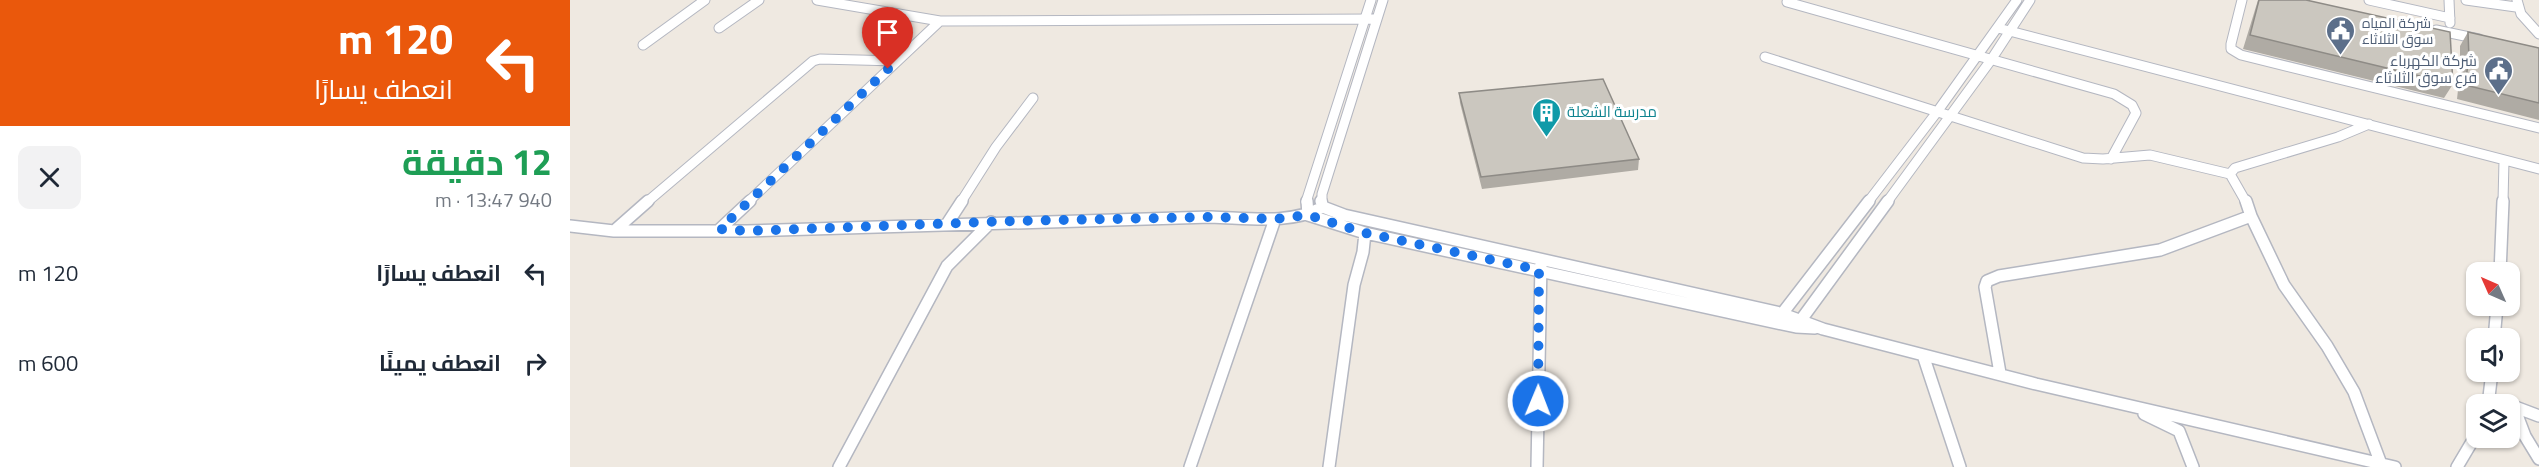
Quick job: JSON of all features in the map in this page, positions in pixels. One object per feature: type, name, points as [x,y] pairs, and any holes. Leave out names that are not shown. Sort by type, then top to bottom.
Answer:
[{"type":"street","points":[[643,45],[705,0]]},
{"type":"street","points":[[719,28],[759,0]]},
{"type":"street","points":[[817,0],[940,21],[1372,19]]},
{"type":"street","points":[[1323,207],[1322,194],[1372,19],[1371,0]]},
{"type":"street","points":[[1308,215],[1306,203],[1337,107],[1372,19],[1383,0]]},
{"type":"street","points":[[1778,318],[1937,112],[2017,0]]},
{"type":"street","points":[[1799,323],[1950,116],[2030,0]]},
{"type":"street","points":[[2242,0],[2231,44],[2231,49],[2241,55],[2539,128]]},
{"type":"street","points":[[2369,0],[2450,18]]},
{"type":"street","points":[[2449,0],[2450,33]]},
{"type":"street","points":[[2466,0],[2516,3],[2539,34]]},
{"type":"street","points":[[1787,2],[2101,90],[2132,105],[2136,113],[2111,159]]},
{"type":"street","points":[[720,229],[940,21]]},
{"type":"street","points":[[1998,28],[2539,169]]},
{"type":"street","points":[[2427,28],[2483,40]]},
{"type":"street","points":[[1765,57],[2083,158],[2111,159],[2150,155],[2230,174],[2244,196],[2251,216],[2284,285],[2327,346],[2354,392],[2381,464]]},
{"type":"street","points":[[614,231],[707,149],[813,61],[849,59],[897,62]]},
{"type":"street","points":[[947,224],[996,147],[1033,98]]},
{"type":"street","points":[[1337,107],[1348,107]]},
{"type":"street","points":[[2230,174],[2235,168],[2338,137],[2369,124]]},
{"type":"street","points":[[2500,262],[2504,160]]},
{"type":"street","points":[[570,226],[614,231],[720,229],[747,231],[1211,217],[1275,219],[1308,215],[1323,207],[1344,215],[1540,265],[1799,323],[2340,461],[2395,467]]},
{"type":"street","points":[[1308,215],[1365,233],[1540,265]]},
{"type":"street","points":[[2000,373],[1985,287],[1987,281],[1999,276],[2160,250],[2251,216]]},
{"type":"street","points":[[1190,467],[1275,219]]},
{"type":"street","points":[[839,467],[947,266],[992,222]]},
{"type":"street","points":[[1329,467],[1354,285],[1363,252],[1365,233]]},
{"type":"street","points":[[1537,467],[1540,265]]},
{"type":"street","points":[[1923,355],[1960,467]]},
{"type":"street","points":[[2127,405],[2179,432],[2193,467]]},
{"type":"street","points":[[2520,409],[2539,416]]},
{"type":"street","points":[[2520,425],[2539,459]]},
{"type":"street","points":[[2457,467],[2468,448]]},
{"type":"building","points":[[2259,0],[2306,0],[2450,32],[2453,84],[2250,35]]},
{"type":"building","points":[[2468,32],[2539,48],[2539,103],[2465,85],[2469,58]]},
{"type":"building","name":"مدرسة الشعلة","points":[[1603,79],[1639,159],[1481,177],[1459,93]]},
{"type":"place","name":"شركة المياه سوق الثلاثاء","points":[[2341,56]]},
{"type":"place","name":"شركة الكهرباء فرع سوق الثلاثاء","points":[[2498,96]]},
{"type":"place","name":"مدرسة الشعلة","points":[[1546,138]]},
{"type":"route","points":[[888,69],[720,229],[747,231],[844,229],[1014,221],[1211,217],[1275,219],[1308,215],[1365,233],[1539,270],[1538,401]]}]
